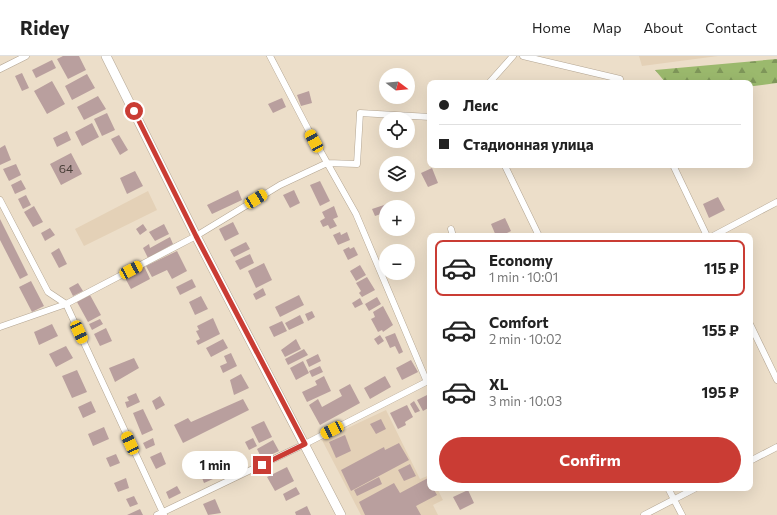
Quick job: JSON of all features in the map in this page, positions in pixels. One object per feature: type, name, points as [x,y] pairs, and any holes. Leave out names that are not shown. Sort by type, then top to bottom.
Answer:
[{"type":"main road","points":[[106,56],[196,236],[341,515]]},
{"type":"street","points":[[0,69],[26,56]]},
{"type":"street","points":[[270,56],[308,129],[356,214],[427,376]]},
{"type":"street","points":[[493,80],[514,56]]},
{"type":"street","points":[[523,56],[620,79]]},
{"type":"street","points":[[0,327],[66,304],[196,236],[280,185],[327,163],[357,164],[360,113],[427,117]]},
{"type":"street","points":[[506,168],[538,233]]},
{"type":"street","points":[[673,168],[706,233]]},
{"type":"street","points":[[0,200],[48,292],[66,304],[161,514],[305,444],[427,382]]},
{"type":"street","points":[[719,233],[777,202]]},
{"type":"street","points":[[451,229],[452,233]]},
{"type":"street","points":[[753,330],[777,380]]},
{"type":"street","points":[[753,459],[777,447]]},
{"type":"street","points":[[670,491],[682,515]]},
{"type":"street","points":[[644,515],[690,491]]},
{"type":"shaded area","points":[[639,56],[718,56],[642,66]]},
{"type":"shaded area","points":[[148,191],[157,210],[84,246],[75,229]]},
{"type":"shaded area","points":[[386,410],[420,479],[427,476],[427,491],[438,491],[443,500],[433,505],[438,515],[361,515],[322,440]]},
{"type":"green space","points":[[777,59],[777,83],[753,86],[753,80],[663,80],[655,70]]},
{"type":"building","points":[[63,56],[79,56],[86,70],[68,79],[57,59]]},
{"type":"building","points":[[52,60],[56,68],[36,78],[32,70]]},
{"type":"building","points":[[22,73],[29,88],[22,91],[15,76]]},
{"type":"building","points":[[87,74],[95,88],[72,100],[65,86]]},
{"type":"building","points":[[52,81],[65,104],[47,114],[34,91]]},
{"type":"building","points":[[309,91],[312,103],[301,106],[297,95]]},
{"type":"building","points":[[98,96],[106,109],[84,120],[77,107]]},
{"type":"building","points":[[282,98],[286,107],[273,113],[268,104]]},
{"type":"building","points":[[107,113],[115,130],[102,136],[94,119]]},
{"type":"building","points":[[92,123],[99,137],[82,146],[75,132]]},
{"type":"building","points":[[67,131],[71,140],[57,147],[53,138]]},
{"type":"building","points":[[119,135],[128,150],[120,155],[111,139]]},
{"type":"building","points":[[5,145],[11,160],[0,165],[0,148]]},
{"type":"building","points":[[71,153],[82,174],[61,185],[50,164]]},
{"type":"building","points":[[16,164],[21,175],[9,181],[3,169]]},
{"type":"building","points":[[432,168],[438,183],[428,187],[421,173]]},
{"type":"building","points":[[135,171],[143,186],[127,194],[120,178]]},
{"type":"building","points":[[21,180],[26,189],[15,194],[11,185]]},
{"type":"building","points":[[320,181],[330,201],[320,206],[310,185]]},
{"type":"building","points":[[238,190],[242,200],[212,214],[207,205]]},
{"type":"building","points":[[294,190],[300,203],[290,208],[283,195]]},
{"type":"building","points":[[26,195],[31,205],[23,209],[18,199]]},
{"type":"building","points":[[718,197],[725,210],[709,218],[703,204]]},
{"type":"building","points":[[34,206],[43,222],[33,227],[24,212]]},
{"type":"building","points":[[334,206],[338,217],[333,219],[337,226],[330,229],[328,225],[323,227],[320,221],[325,218],[322,212]]},
{"type":"building","points":[[379,207],[379,215],[375,216],[372,209]]},
{"type":"building","points":[[505,218],[511,231],[507,233],[495,233],[491,224]]},
{"type":"building","points":[[0,219],[28,275],[20,279],[0,240]]},
{"type":"building","points":[[233,222],[239,234],[225,241],[219,229]]},
{"type":"building","points":[[143,224],[147,230],[140,235],[136,229]]},
{"type":"building","points":[[164,224],[169,234],[155,241],[149,232]]},
{"type":"building","points":[[50,228],[55,235],[45,241],[41,233]]},
{"type":"building","points":[[340,232],[341,235],[347,232],[350,240],[338,245],[333,235]]},
{"type":"building","points":[[170,237],[173,244],[148,258],[143,248],[149,244],[150,248]]},
{"type":"building","points":[[246,242],[250,249],[234,257],[230,250]]},
{"type":"building","points":[[349,247],[350,249],[354,247],[358,255],[348,260],[343,250]]},
{"type":"building","points":[[59,248],[67,264],[59,268],[51,253]]},
{"type":"building","points":[[177,251],[187,271],[172,279],[167,270],[152,277],[146,266]]},
{"type":"building","points":[[250,254],[254,263],[240,270],[235,261]]},
{"type":"building","points":[[264,263],[272,280],[256,288],[248,271]]},
{"type":"building","points":[[360,265],[366,275],[356,281],[350,271]]},
{"type":"building","points":[[144,266],[150,279],[131,289],[124,276]]},
{"type":"building","points":[[367,277],[375,290],[362,297],[359,293],[361,291],[356,283]]},
{"type":"building","points":[[192,279],[196,287],[180,295],[176,287]]},
{"type":"building","points":[[31,281],[44,306],[32,312],[19,287]]},
{"type":"building","points":[[78,283],[83,291],[73,296],[69,288]]},
{"type":"building","points":[[263,288],[266,295],[256,300],[253,294]]},
{"type":"building","points":[[90,295],[101,315],[88,322],[77,302]]},
{"type":"building","points":[[299,295],[304,305],[280,317],[275,307]]},
{"type":"building","points":[[201,296],[208,309],[195,315],[189,302]]},
{"type":"building","points":[[377,297],[381,304],[369,311],[365,304]]},
{"type":"building","points":[[360,298],[363,304],[355,308],[352,303]]},
{"type":"building","points":[[383,306],[393,325],[383,332],[382,330],[378,332],[371,319],[375,317],[373,312]]},
{"type":"building","points":[[312,311],[315,317],[308,321],[305,314]]},
{"type":"building","points":[[300,315],[304,323],[289,330],[285,323]]},
{"type":"building","points":[[213,318],[220,334],[198,345],[196,341],[200,339],[196,331],[199,330],[197,326]]},
{"type":"building","points":[[100,319],[103,324],[92,330],[89,324]]},
{"type":"building","points":[[282,321],[287,331],[274,337],[269,327]]},
{"type":"building","points":[[52,324],[58,336],[39,345],[34,332]]},
{"type":"building","points":[[106,328],[112,341],[100,346],[94,334]]},
{"type":"building","points":[[395,333],[403,352],[399,354],[395,346],[390,348],[385,337]]},
{"type":"building","points":[[380,335],[384,341],[378,345],[374,339]]},
{"type":"building","points":[[223,339],[228,348],[211,357],[206,348]]},
{"type":"building","points":[[296,339],[301,349],[285,357],[281,350]]},
{"type":"building","points":[[66,346],[73,358],[56,367],[49,354]]},
{"type":"building","points":[[304,349],[308,355],[288,365],[285,359]]},
{"type":"building","points":[[231,353],[237,366],[223,373],[220,366],[227,363],[224,356]]},
{"type":"building","points":[[318,354],[321,361],[309,367],[306,360]]},
{"type":"building","points":[[134,358],[139,368],[115,382],[109,368]]},
{"type":"building","points":[[411,360],[418,372],[402,380],[396,368]]},
{"type":"building","points":[[303,361],[309,373],[296,380],[290,368]]},
{"type":"building","points":[[320,366],[323,372],[312,377],[309,371]]},
{"type":"building","points":[[77,370],[87,392],[72,398],[62,376]]},
{"type":"building","points":[[241,374],[249,388],[234,395],[230,380]]},
{"type":"building","points":[[324,376],[331,391],[307,402],[302,392],[317,385],[315,381]]},
{"type":"building","points":[[385,376],[391,387],[370,399],[364,388]]},
{"type":"building","points":[[350,384],[360,403],[320,425],[309,405],[318,399],[322,407],[342,396],[339,390]]},
{"type":"building","points":[[136,393],[140,402],[127,408],[125,402],[129,401],[127,397]]},
{"type":"building","points":[[427,395],[427,409],[423,411],[417,400]]},
{"type":"building","points":[[160,396],[165,405],[156,410],[152,401]]},
{"type":"building","points":[[243,399],[249,410],[183,443],[174,425],[188,418],[191,422]]},
{"type":"building","points":[[91,401],[96,412],[83,418],[78,407]]},
{"type":"building","points":[[414,401],[420,411],[415,413],[410,404]]},
{"type":"building","points":[[407,405],[413,417],[405,422],[406,425],[398,429],[390,413]]},
{"type":"building","points":[[143,409],[153,430],[142,435],[133,413]]},
{"type":"building","points":[[381,419],[386,429],[376,434],[370,424]]},
{"type":"building","points":[[264,421],[272,437],[259,443],[251,427]]},
{"type":"building","points":[[104,427],[109,439],[93,446],[88,434]]},
{"type":"building","points":[[345,435],[351,451],[336,458],[329,442]]},
{"type":"building","points":[[153,438],[155,445],[146,449],[143,443]]},
{"type":"building","points":[[253,438],[257,446],[249,450],[245,442]]},
{"type":"building","points":[[273,440],[279,451],[262,459],[257,449]]},
{"type":"building","points":[[399,443],[409,460],[351,491],[341,470],[384,447],[385,450]]},
{"type":"building","points":[[161,452],[166,464],[156,469],[150,457]]},
{"type":"building","points":[[116,454],[120,463],[110,467],[106,458]]},
{"type":"building","points":[[410,464],[416,476],[404,481],[398,470]]},
{"type":"building","points":[[207,466],[213,479],[204,483],[199,470]]},
{"type":"building","points":[[287,467],[294,481],[275,491],[267,477]]},
{"type":"building","points":[[379,477],[382,484],[357,496],[354,490]]},
{"type":"building","points":[[126,478],[129,488],[118,492],[114,483]]},
{"type":"building","points":[[427,479],[427,491],[435,491],[437,495],[416,506],[421,515],[365,515],[359,502],[394,483],[400,493]]},
{"type":"building","points":[[177,486],[181,493],[169,499],[166,492]]},
{"type":"building","points":[[296,487],[300,494],[286,501],[283,494]]},
{"type":"building","points":[[468,491],[474,503],[460,510],[453,497]]},
{"type":"building","points":[[134,496],[138,504],[130,507],[126,499]]},
{"type":"building","points":[[215,499],[221,513],[208,515],[203,504]]},
{"type":"building","points":[[307,506],[311,515],[296,515],[295,512]]},
{"type":"building","points":[[140,509],[143,515],[127,515]]},
{"type":"route","points":[[134,111],[196,236],[305,444],[262,465]]}]
